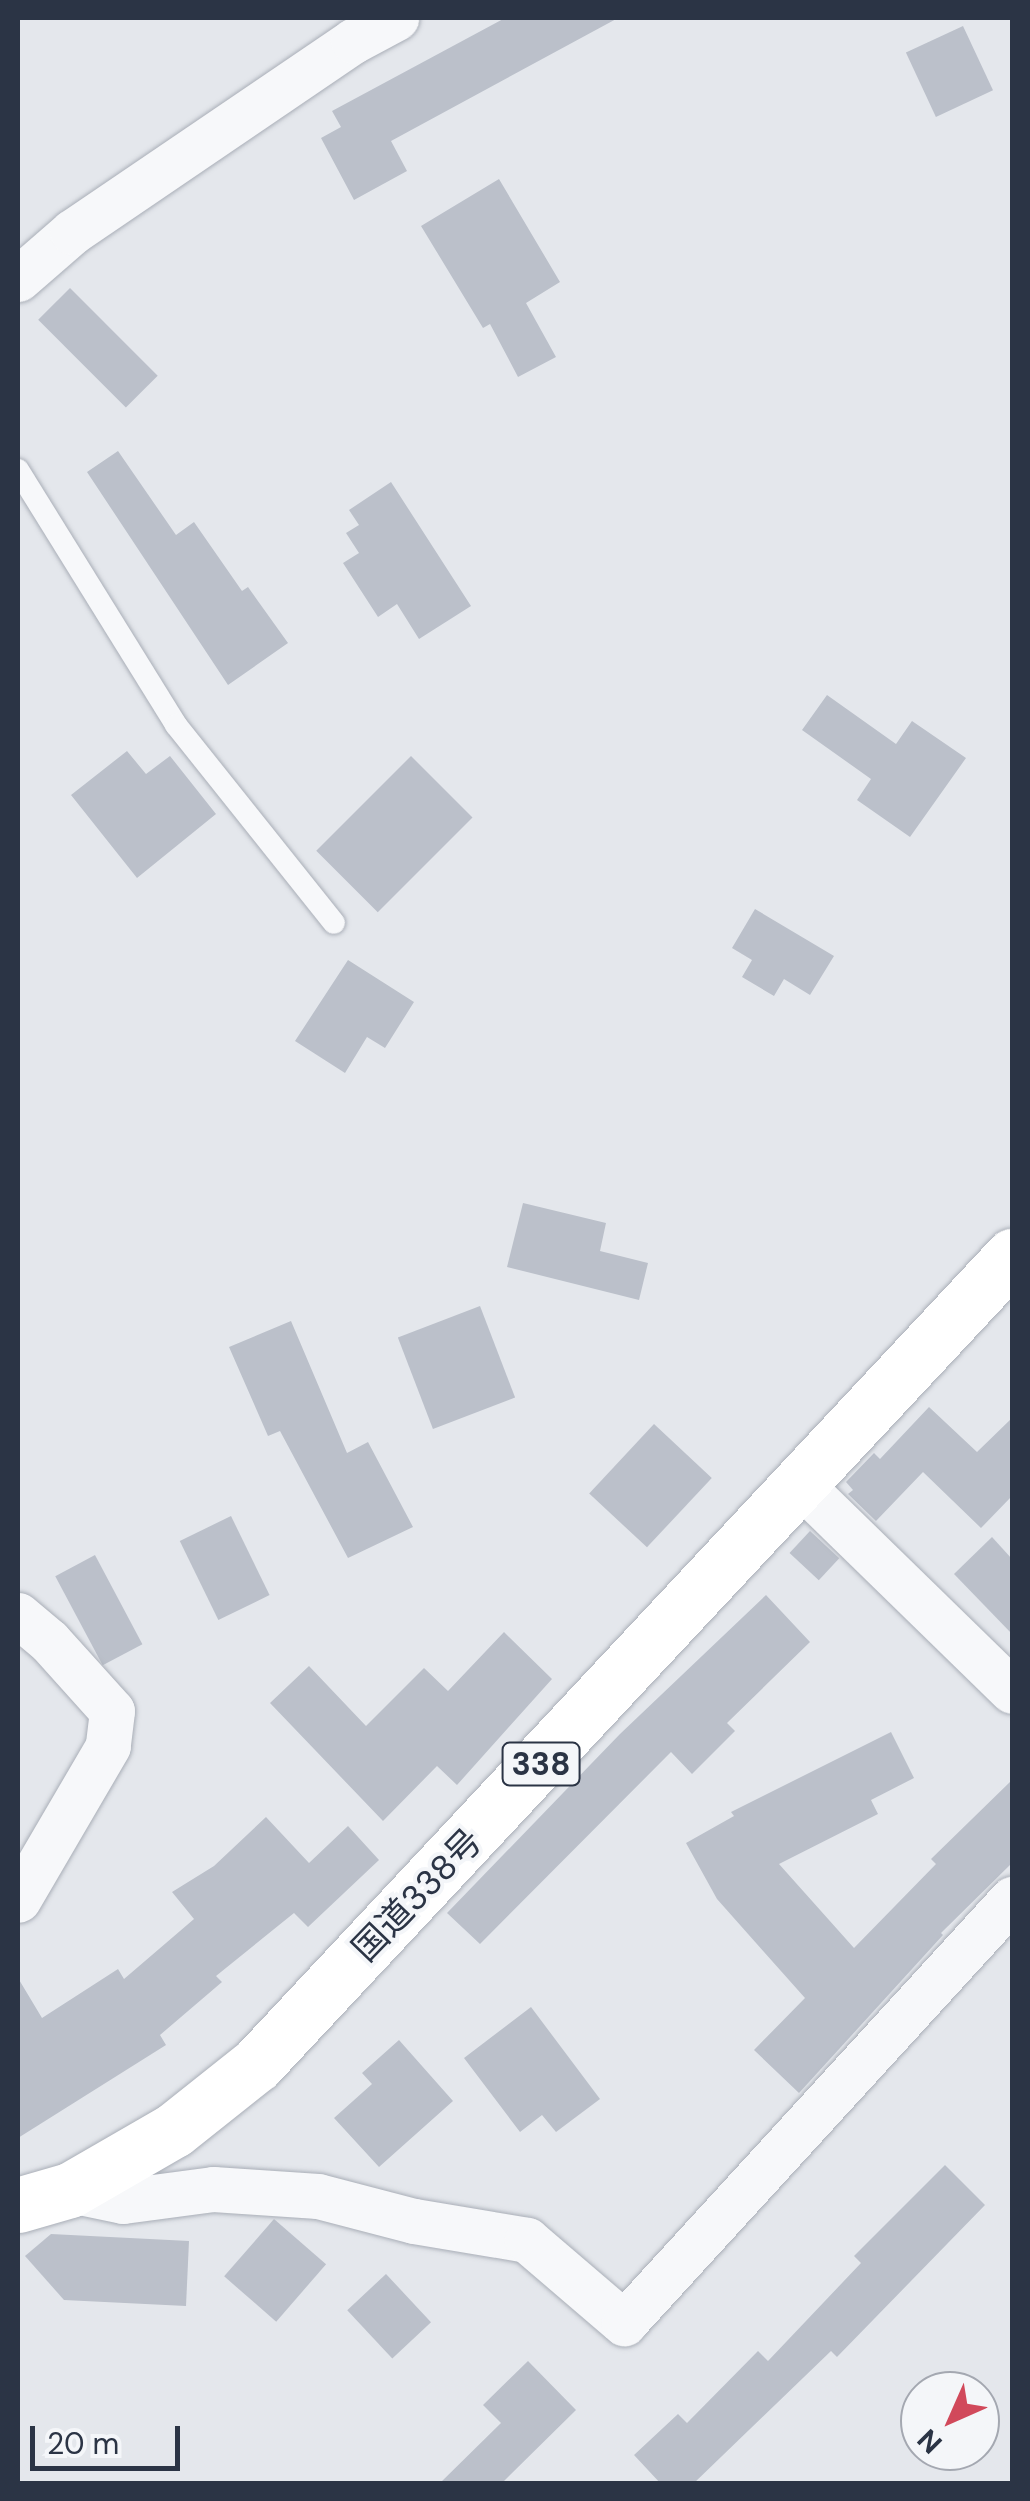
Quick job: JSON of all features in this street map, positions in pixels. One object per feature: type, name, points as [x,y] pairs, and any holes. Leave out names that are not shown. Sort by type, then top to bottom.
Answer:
[{"type":"highway","name":"国道338号","points":[[18,2205],[70,2190],[174,2130],[256,2064],[1012,1256]]},
{"type":"street","points":[[18,280],[72,232],[354,41],[396,18]]},
{"type":"street","points":[[800,1484],[1012,1691]]},
{"type":"street","points":[[18,1615],[50,1642],[112,1711],[108,1746],[18,1900]]},
{"type":"street","points":[[70,2190],[122,2200],[213,2190],[318,2196],[414,2222],[527,2240],[624,2323],[1012,1900]]},
{"type":"lane","points":[[18,470],[176,725],[334,924]]},
{"type":"building","points":[[505,18],[618,18],[391,141],[407,171],[354,200],[321,138],[341,127],[332,111]]},
{"type":"building","points":[[963,26],[993,90],[936,117],[906,53]]},
{"type":"building","points":[[499,179],[560,282],[526,303],[556,357],[518,377],[490,324],[483,328],[421,226]]},
{"type":"building","points":[[70,288],[158,376],[126,408],[38,320]]},
{"type":"building","points":[[118,451],[176,535],[194,522],[242,591],[248,587],[288,643],[228,685],[87,472]]},
{"type":"building","points":[[391,482],[471,606],[419,639],[397,604],[378,617],[343,563],[359,553],[346,533],[359,525],[349,510]]},
{"type":"building","points":[[827,695],[896,744],[912,721],[966,758],[910,837],[857,800],[871,779],[802,730]]},
{"type":"building","points":[[127,751],[146,774],[170,756],[216,814],[137,878],[71,795]]},
{"type":"building","points":[[411,756],[473,818],[378,912],[316,851]]},
{"type":"building","points":[[755,909],[834,956],[810,995],[784,979],[774,996],[742,977],[752,960],[732,948]]},
{"type":"building","points":[[348,960],[414,1002],[385,1048],[367,1037],[345,1073],[295,1041]]},
{"type":"building","points":[[523,1203],[606,1223],[600,1251],[648,1263],[639,1300],[507,1267]]},
{"type":"building","points":[[480,1306],[515,1397],[433,1429],[398,1338]]},
{"type":"building","points":[[291,1321],[347,1453],[368,1442],[413,1527],[348,1558],[280,1431],[268,1436],[229,1347]]},
{"type":"building","points":[[929,1407],[977,1452],[1012,1418],[1012,1496],[981,1528],[923,1472],[876,1521],[848,1494],[853,1490],[846,1482],[874,1453],[880,1459]]},
{"type":"building","points":[[654,1424],[712,1478],[647,1547],[589,1493]]},
{"type":"building","points":[[231,1516],[270,1595],[218,1620],[180,1541]]},
{"type":"building","points":[[810,1531],[839,1558],[819,1580],[790,1553]]},
{"type":"building","points":[[992,1537],[1012,1559],[1012,1634],[954,1574]]},
{"type":"building","points":[[95,1555],[142,1644],[103,1665],[55,1576]]},
{"type":"building","points":[[766,1595],[810,1642],[727,1723],[735,1731],[692,1774],[671,1752],[480,1944],[447,1913],[620,1734]]},
{"type":"building","points":[[504,1632],[552,1679],[457,1785],[437,1766],[383,1821],[270,1703],[309,1666],[366,1726],[424,1668],[448,1691]]},
{"type":"building","points":[[891,1732],[914,1778],[871,1800],[878,1814],[779,1864],[854,1948],[936,1864],[931,1859],[1012,1780],[1012,1863],[941,1933],[799,2093],[754,2050],[805,1998],[717,1899],[686,1843],[734,1816],[731,1812]]},
{"type":"building","points":[[266,1817],[309,1863],[348,1826],[379,1860],[308,1927],[294,1913],[216,1976],[222,1982],[160,2035],[166,2045],[18,2138],[18,1978],[42,2018],[118,1969],[124,1979],[194,1919],[172,1892],[214,1866]]},
{"type":"building","points":[[531,2007],[600,2099],[556,2132],[542,2115],[520,2132],[464,2058]]},
{"type":"building","points":[[399,2040],[453,2101],[379,2167],[334,2118],[372,2084],[362,2073]]},
{"type":"building","points":[[945,2165],[985,2205],[837,2357],[831,2351],[693,2484],[661,2484],[634,2455],[678,2414],[687,2423],[758,2351],[768,2361],[861,2263],[854,2256]]},
{"type":"building","points":[[274,2219],[326,2264],[276,2322],[224,2276]]},
{"type":"building","points":[[51,2234],[189,2241],[186,2306],[64,2300],[25,2256]]},
{"type":"building","points":[[386,2274],[431,2322],[392,2358],[347,2310]]},
{"type":"building","points":[[528,2361],[576,2410],[501,2484],[439,2484],[501,2423],[483,2405]]}]
